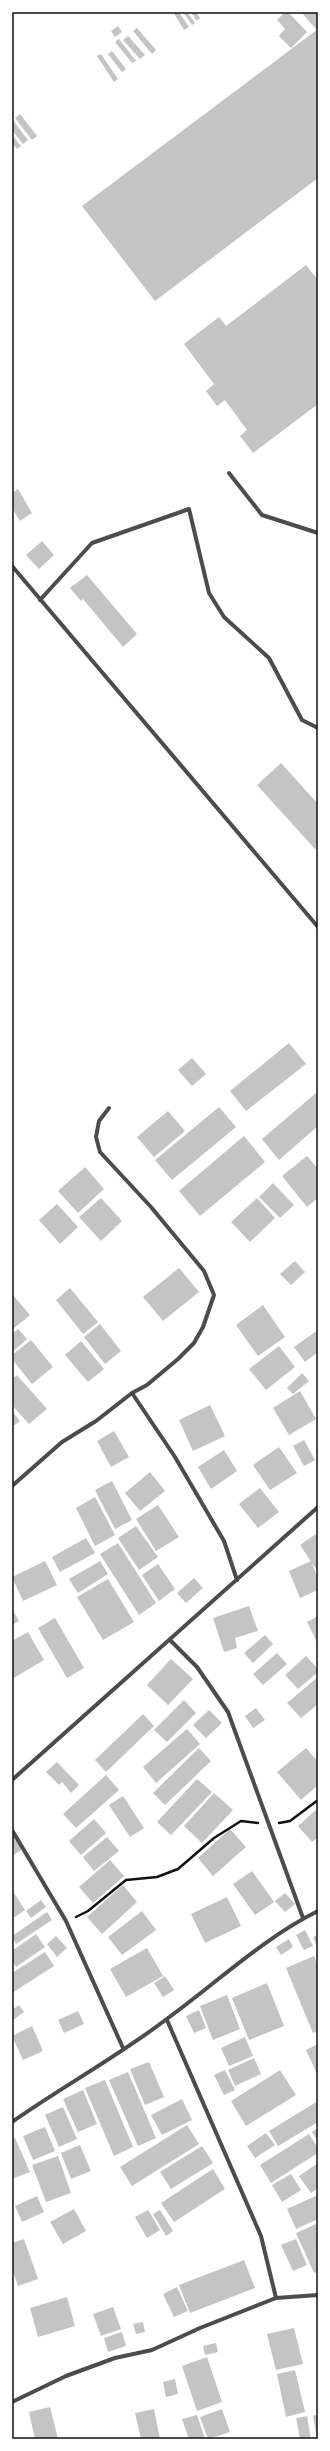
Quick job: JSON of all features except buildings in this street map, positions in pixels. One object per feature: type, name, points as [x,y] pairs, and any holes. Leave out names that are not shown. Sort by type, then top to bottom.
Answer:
[{"type":"street","points":[[229,473],[262,515],[318,533]]},
{"type":"street","points":[[40,600],[92,543],[189,509],[209,593],[224,617],[268,658],[302,720],[318,728]]},
{"type":"street","points":[[12,566],[318,927]]},
{"type":"street","points":[[12,1486],[62,1442],[96,1421],[132,1393],[147,1385],[194,1343],[203,1327],[214,1295],[204,1271],[151,1207],[100,1152],[96,1137],[99,1121],[109,1108]]},
{"type":"street","points":[[132,1393],[176,1457],[224,1541],[237,1580]]},
{"type":"street","points":[[12,1780],[170,1641],[318,1506]]},
{"type":"street","points":[[170,1641],[197,1668],[228,1712],[303,1918]]},
{"type":"street","points":[[12,1830],[66,1921],[123,2048]]},
{"type":"street","points":[[12,2122],[167,2020],[233,1968],[303,1918],[318,1911]]},
{"type":"street","points":[[167,2020],[261,2236],[276,2298]]},
{"type":"street","points":[[12,2402],[66,2376],[115,2358],[152,2350],[200,2328],[276,2298],[318,2295]]},
{"type":"path","points":[[66,1921],[88,1911],[126,1880],[157,1877],[178,1869],[214,1838],[242,1821],[270,1824],[290,1821],[318,1800]]}]
